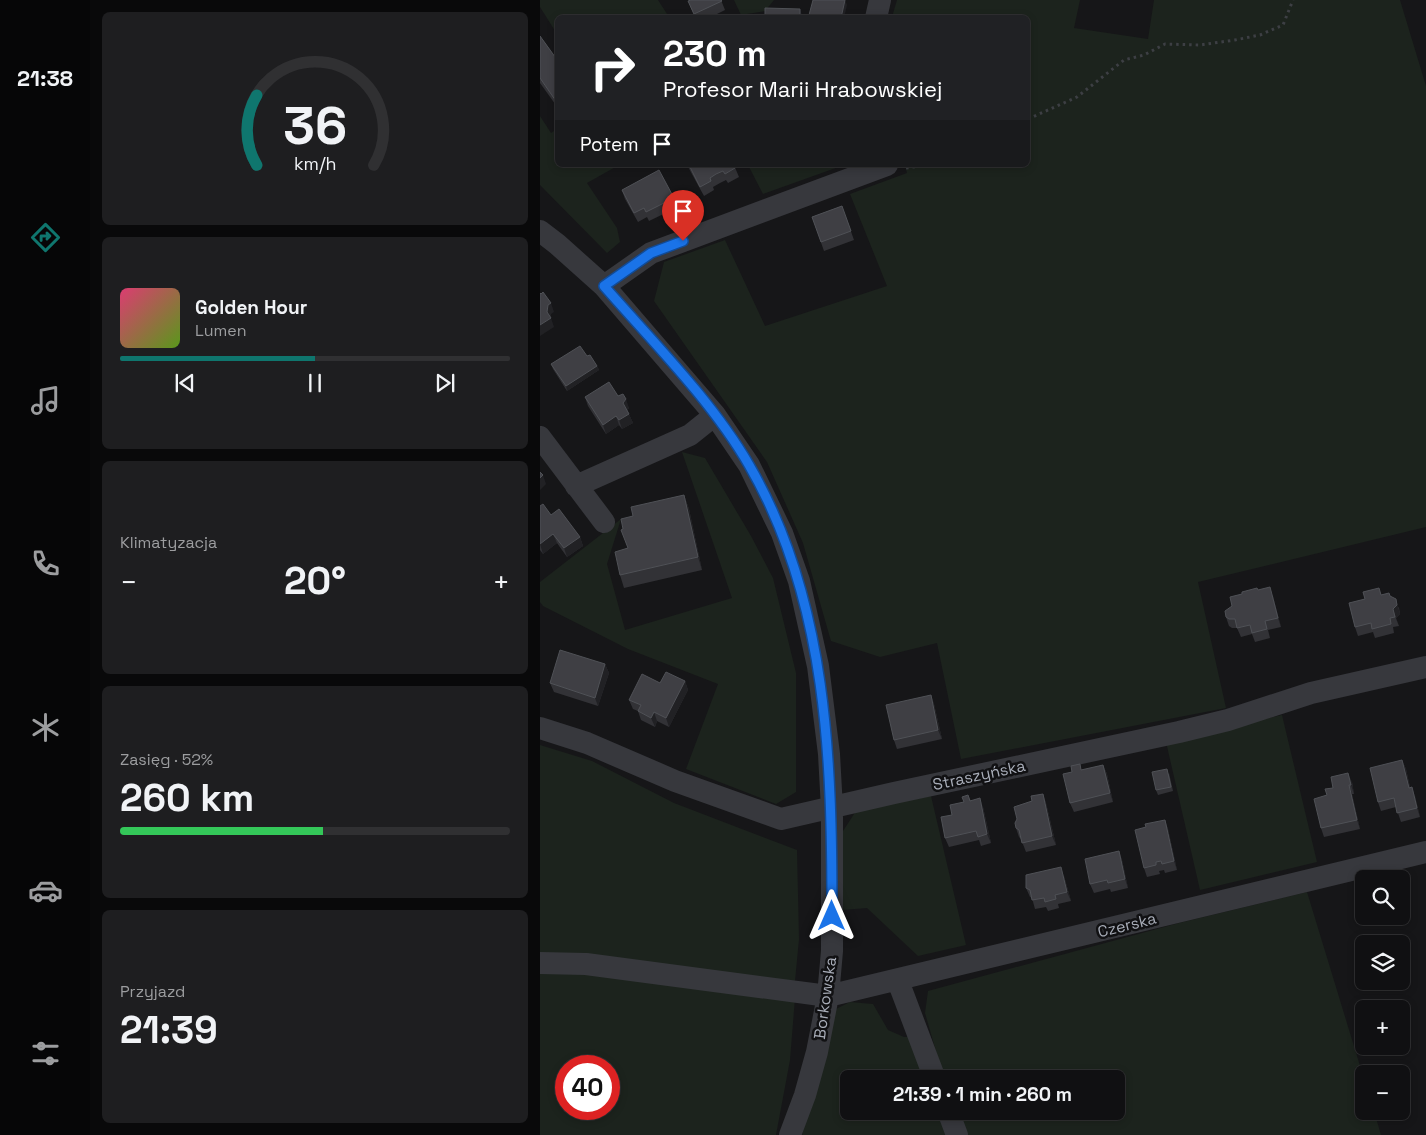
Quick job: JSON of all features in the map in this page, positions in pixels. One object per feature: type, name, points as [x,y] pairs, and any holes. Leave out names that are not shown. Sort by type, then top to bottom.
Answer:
[{"type":"street","points":[[877,15],[880,0]]},
{"type":"street","points":[[604,286],[651,253],[882,167]]},
{"type":"street","name":"Borkowska","points":[[540,231],[604,286],[715,415],[749,465],[782,533],[799,581],[818,666],[829,754],[832,809],[832,951],[828,996],[817,1052],[805,1095],[790,1135]]},
{"type":"street","points":[[576,486],[690,435],[715,415]]},
{"type":"street","points":[[540,438],[604,522]]},
{"type":"street","name":"Straszyńska","points":[[540,728],[587,743],[675,781],[781,819],[1179,732],[1228,720],[1311,693],[1426,667]]},
{"type":"street","name":"Czerska","points":[[540,963],[586,964],[828,996],[898,981],[1426,852]]},
{"type":"street","points":[[898,981],[932,1070]]},
{"type":"street","points":[[951,1120],[957,1135]]},
{"type":"path","points":[[1030,118],[1077,97],[1124,60],[1144,55],[1165,44],[1200,44],[1260,35],[1283,24],[1293,0]]},
{"type":"shaded area","points":[[540,0],[658,0],[668,15],[555,15],[555,31],[540,7]]},
{"type":"shaded area","points":[[734,0],[774,0],[765,11],[741,15]]},
{"type":"shaded area","points":[[897,0],[1080,0],[1074,28],[1148,39],[1154,0],[1400,0],[1426,86],[1426,527],[1198,582],[1226,708],[961,759],[937,643],[880,657],[831,641],[803,543],[767,462],[654,301],[664,262],[725,240],[765,326],[887,286],[850,194],[907,173],[906,167],[1030,167],[1030,15],[893,15]]},
{"type":"shaded area","points":[[540,116],[551,133],[555,130],[555,167],[615,167],[587,183],[617,228],[620,242],[607,253],[540,185]]},
{"type":"shaded area","points":[[749,167],[838,167],[763,194]]},
{"type":"shaded area","points":[[682,452],[705,458],[751,536],[773,578],[796,673],[796,792],[776,804],[686,769],[718,684],[628,649],[543,606],[540,602],[540,582],[621,519],[607,564],[625,630],[732,598]]},
{"type":"shaded area","points":[[1282,715],[1317,862],[1200,890],[1166,742]]},
{"type":"shaded area","points":[[540,745],[592,761],[674,803],[797,850],[799,939],[795,981],[540,957]]},
{"type":"shaded area","points":[[931,796],[966,945],[918,956],[867,908],[843,910],[843,831],[856,811]]},
{"type":"shaded area","points":[[1307,892],[1355,1049],[1355,1055],[1357,1055],[1360,1065],[1355,1065],[1355,1120],[1377,1120],[1381,1135],[961,1135],[957,1120],[1125,1120],[1125,1070],[941,1070],[925,1013],[928,991],[1179,923]]},
{"type":"shaded area","points":[[557,971],[795,998],[790,1060],[776,1135],[540,1135],[540,972]]},
{"type":"shaded area","points":[[850,1002],[873,1004],[888,1030],[904,1037],[911,1037],[924,1070],[840,1070],[840,1120],[944,1120],[950,1135],[802,1135],[834,1010]]},
{"type":"building","points":[[813,0],[845,0],[842,15],[809,15]]},
{"type":"building","points":[[688,1],[722,1],[694,14]]},
{"type":"building","points":[[765,8],[800,9],[800,15],[765,15]]},
{"type":"building","points":[[540,36],[555,57],[555,100],[540,78]]},
{"type":"building","points":[[690,167],[735,167],[725,174],[723,171],[716,174],[710,178],[711,181],[700,187]]},
{"type":"building","points":[[659,170],[674,198],[646,212],[644,208],[634,213],[622,190]]},
{"type":"building","points":[[842,206],[851,231],[821,242],[812,217]]},
{"type":"building","points":[[543,292],[551,303],[548,305],[547,312],[551,318],[540,325],[540,293]]},
{"type":"building","points":[[580,346],[587,356],[590,355],[597,366],[566,386],[551,364]]},
{"type":"building","points":[[609,382],[618,396],[623,394],[626,399],[623,403],[629,414],[619,420],[616,416],[603,425],[585,397]]},
{"type":"building","points":[[684,495],[698,557],[620,575],[615,552],[628,548],[621,530],[623,529],[621,519],[633,516],[631,507]]},
{"type":"building","points":[[543,504],[551,515],[559,509],[580,537],[564,548],[553,534],[540,544],[540,506]]},
{"type":"building","points":[[1270,587],[1278,618],[1265,621],[1267,629],[1252,633],[1250,625],[1237,628],[1235,619],[1226,617],[1225,611],[1232,606],[1230,597],[1257,588],[1258,590]]},
{"type":"building","points":[[1379,588],[1381,595],[1389,593],[1390,596],[1396,599],[1397,605],[1393,609],[1395,617],[1390,618],[1391,624],[1372,629],[1371,623],[1355,627],[1349,603],[1365,599],[1363,592]]},
{"type":"building","points":[[560,650],[605,664],[595,698],[550,683]]},
{"type":"building","points":[[666,672],[685,681],[666,718],[654,712],[651,718],[638,711],[641,705],[629,700],[642,674],[660,683]]},
{"type":"building","points":[[931,695],[938,730],[894,740],[886,705]]},
{"type":"building","points":[[1402,760],[1409,788],[1412,787],[1417,808],[1397,813],[1394,798],[1378,802],[1370,768]]},
{"type":"building","points":[[1080,764],[1081,770],[1103,765],[1110,793],[1070,803],[1063,774],[1072,772],[1071,766]]},
{"type":"building","points":[[1167,769],[1171,787],[1156,790],[1152,772]]},
{"type":"building","points":[[1348,773],[1357,820],[1321,828],[1314,799],[1327,795],[1325,789],[1333,788],[1331,777]]},
{"type":"building","points":[[1043,794],[1052,836],[1022,843],[1019,830],[1016,828],[1015,823],[1017,819],[1014,807],[1032,801],[1031,796]]},
{"type":"building","points":[[968,795],[970,801],[980,798],[987,834],[978,837],[976,831],[945,838],[941,817],[952,815],[950,805],[964,802],[962,797]]},
{"type":"building","points":[[1165,820],[1174,861],[1162,864],[1161,861],[1156,862],[1156,865],[1144,868],[1135,830],[1146,827],[1145,824]]},
{"type":"building","points":[[1119,851],[1125,879],[1108,883],[1107,880],[1090,884],[1085,859]]},
{"type":"building","points":[[1061,867],[1067,892],[1055,895],[1056,899],[1045,902],[1044,898],[1032,900],[1030,890],[1026,888],[1026,875]]},
{"type":"route","points":[[683,241],[651,253],[604,286],[715,415],[749,465],[782,533],[799,581],[818,666],[829,754],[832,809],[832,916]]}]
